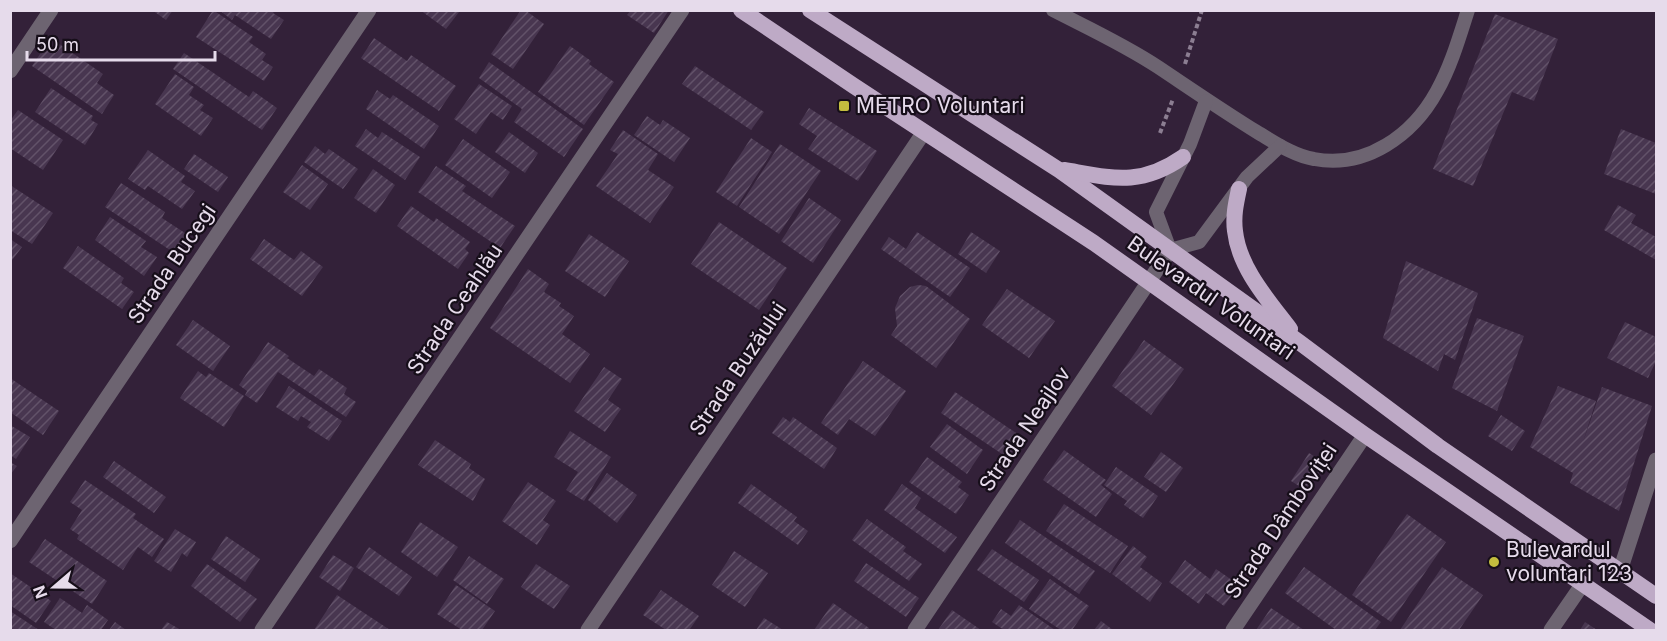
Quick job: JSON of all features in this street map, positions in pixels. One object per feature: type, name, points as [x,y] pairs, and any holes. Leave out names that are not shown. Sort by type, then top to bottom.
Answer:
[{"type":"highway","name":"Bulevardul Voluntari","points":[[741,10],[1094,243],[1365,435],[1650,630]]},
{"type":"highway","name":"Bulevardul Voluntari","points":[[810,10],[1059,170],[1299,342],[1438,446],[1656,596]]},
{"type":"highway","points":[[1059,170],[1121,179],[1136,178],[1167,168],[1183,157]]},
{"type":"highway","points":[[1239,189],[1234,214],[1238,250],[1259,287],[1299,342]]},
{"type":"street","points":[[10,71],[51,10]]},
{"type":"street","name":"Strada Bucegi","points":[[10,541],[369,10]]},
{"type":"street","name":"Strada Ceahlău","points":[[262,630],[682,10]]},
{"type":"street","name":"Strada Buzăului","points":[[588,630],[924,132]]},
{"type":"street","name":"Strada Neajlov","points":[[915,630],[1170,250]]},
{"type":"street","name":"Strada Dâmboviței","points":[[1233,630],[1365,435]]},
{"type":"street","points":[[1620,571],[1656,460]]},
{"type":"street","points":[[1551,630],[1582,585]]},
{"type":"lane","points":[[1053,10],[1135,52],[1206,101],[1280,146],[1313,159],[1342,161],[1365,156],[1404,134],[1436,92],[1454,53],[1468,10]]},
{"type":"lane","points":[[1206,101],[1190,144],[1156,212],[1170,250],[1199,242],[1239,189],[1261,163],[1280,146]]},
{"type":"building","points":[[152,10],[173,10],[166,20]]},
{"type":"building","points":[[213,10],[253,37],[249,42],[266,54],[262,60],[273,67],[264,81],[196,37]]},
{"type":"building","points":[[219,10],[275,10],[273,13],[284,20],[271,39],[235,15],[232,20]]},
{"type":"building","points":[[420,10],[457,10],[459,12],[446,29]]},
{"type":"building","points":[[521,10],[525,10],[544,24],[513,69],[491,54]]},
{"type":"building","points":[[631,10],[669,10],[654,33],[627,15]]},
{"type":"building","points":[[1495,14],[1558,39],[1534,101],[1512,92],[1473,186],[1433,169]]},
{"type":"building","points":[[374,38],[407,61],[411,55],[456,86],[439,111],[361,58]]},
{"type":"building","points":[[58,43],[103,74],[97,83],[114,95],[102,114],[32,66],[46,45],[54,50]]},
{"type":"building","points":[[570,46],[591,61],[589,64],[614,82],[584,125],[538,92]]},
{"type":"building","points":[[184,53],[249,97],[253,91],[277,108],[262,130],[173,69]]},
{"type":"building","points":[[489,62],[583,129],[564,157],[514,122],[522,109],[479,78]]},
{"type":"building","points":[[695,66],[764,112],[751,130],[682,84]]},
{"type":"building","points":[[175,74],[194,87],[189,95],[204,105],[200,110],[213,118],[201,136],[155,104]]},
{"type":"building","points":[[479,84],[512,106],[503,120],[491,112],[476,134],[454,119]]},
{"type":"building","points":[[51,88],[93,116],[91,120],[98,124],[85,145],[35,112]]},
{"type":"building","points":[[377,90],[390,99],[393,95],[439,126],[424,149],[366,109]]},
{"type":"building","points":[[809,108],[877,151],[858,181],[808,149],[817,136],[799,124]]},
{"type":"building","points":[[18,110],[63,140],[43,170],[10,148],[10,121]]},
{"type":"building","points":[[647,116],[660,125],[663,120],[690,138],[674,162],[634,135]]},
{"type":"building","points":[[366,129],[378,138],[382,132],[420,157],[405,180],[355,146]]},
{"type":"building","points":[[1621,129],[1656,143],[1656,194],[1604,174]]},
{"type":"building","points":[[623,130],[658,154],[648,170],[674,187],[650,223],[596,186],[618,154],[610,150]]},
{"type":"building","points":[[509,132],[538,153],[525,173],[495,152]]},
{"type":"building","points":[[751,138],[772,152],[737,206],[716,192]]},
{"type":"building","points":[[463,139],[510,172],[492,198],[445,165]]},
{"type":"building","points":[[780,144],[821,171],[779,234],[739,207]]},
{"type":"building","points":[[315,146],[325,154],[329,149],[358,169],[343,189],[304,162]]},
{"type":"building","points":[[148,150],[185,176],[181,182],[195,191],[182,209],[148,186],[145,190],[128,179]]},
{"type":"building","points":[[194,154],[228,177],[218,192],[184,169]]},
{"type":"building","points":[[302,165],[328,184],[310,210],[283,192]]},
{"type":"building","points":[[436,166],[466,186],[462,191],[515,226],[500,248],[418,192]]},
{"type":"building","points":[[373,169],[395,185],[376,213],[354,198]]},
{"type":"building","points":[[121,183],[165,212],[162,218],[188,235],[176,254],[105,207]]},
{"type":"building","points":[[10,185],[53,213],[32,244],[10,230]]},
{"type":"building","points":[[809,198],[841,220],[813,263],[781,241]]},
{"type":"building","points":[[1618,205],[1636,215],[1631,223],[1656,237],[1656,260],[1604,230]]},
{"type":"building","points":[[411,206],[434,222],[436,218],[470,242],[465,249],[469,253],[458,269],[397,226]]},
{"type":"building","points":[[110,217],[146,241],[141,247],[157,257],[144,276],[95,240]]},
{"type":"building","points":[[719,222],[787,268],[759,310],[691,264]]},
{"type":"building","points":[[917,232],[970,268],[950,297],[881,249],[889,237],[906,249]]},
{"type":"building","points":[[971,232],[1000,251],[986,273],[958,254]]},
{"type":"building","points":[[589,234],[629,261],[605,297],[565,271]]},
{"type":"building","points":[[10,239],[22,247],[10,263]]},
{"type":"building","points":[[264,239],[294,260],[301,251],[323,267],[302,296],[250,259]]},
{"type":"building","points":[[78,246],[124,278],[121,283],[134,292],[122,309],[63,268]]},
{"type":"building","points":[[1406,261],[1478,293],[1455,360],[1444,354],[1438,371],[1383,338]]},
{"type":"building","points":[[528,269],[549,284],[544,292],[561,303],[559,306],[574,316],[562,334],[590,354],[570,383],[490,328]]},
{"type":"building","points":[[926,286],[970,319],[936,368],[891,335],[897,326],[895,308],[900,296],[910,287]]},
{"type":"building","points":[[1007,289],[1055,321],[1029,358],[982,325]]},
{"type":"building","points":[[1477,318],[1524,336],[1497,411],[1452,388]]},
{"type":"building","points":[[193,320],[230,346],[213,371],[176,345]]},
{"type":"building","points":[[1625,322],[1656,337],[1656,361],[1648,378],[1607,358]]},
{"type":"building","points":[[1144,340],[1184,369],[1151,415],[1112,386]]},
{"type":"building","points":[[268,342],[314,376],[319,369],[347,388],[344,394],[356,402],[346,417],[278,372],[257,403],[245,395],[247,391],[239,385]]},
{"type":"building","points":[[863,361],[906,391],[875,436],[849,419],[838,435],[821,423]]},
{"type":"building","points":[[604,367],[622,379],[608,400],[621,409],[605,432],[574,411]]},
{"type":"building","points":[[198,371],[206,377],[209,373],[244,396],[224,427],[180,398]]},
{"type":"building","points":[[10,378],[59,411],[43,435],[10,412]]},
{"type":"building","points":[[289,386],[342,421],[329,441],[307,427],[311,422],[301,416],[298,421],[276,407]]},
{"type":"building","points":[[1558,386],[1596,401],[1583,442],[1602,387],[1652,406],[1619,511],[1570,483],[1573,473],[1530,447]]},
{"type":"building","points":[[955,392],[1022,437],[1008,458],[941,413]]},
{"type":"building","points":[[1501,415],[1525,431],[1512,451],[1488,436]]},
{"type":"building","points":[[783,417],[790,422],[793,417],[837,448],[824,469],[772,433]]},
{"type":"building","points":[[947,424],[983,450],[967,474],[930,447]]},
{"type":"building","points":[[10,425],[30,437],[16,459],[10,455]]},
{"type":"building","points":[[570,431],[611,457],[584,501],[566,490],[578,472],[554,457]]},
{"type":"building","points":[[435,440],[471,464],[469,468],[485,479],[473,501],[418,465]]},
{"type":"building","points":[[1064,450],[1106,480],[1101,485],[1112,494],[1096,517],[1043,480]]},
{"type":"building","points":[[1161,452],[1183,468],[1166,492],[1144,477]]},
{"type":"building","points":[[1309,453],[1325,463],[1307,491],[1291,481]]},
{"type":"building","points":[[927,457],[962,482],[958,487],[969,495],[956,514],[909,482]]},
{"type":"building","points":[[114,461],[166,497],[154,513],[103,477]]},
{"type":"building","points":[[10,462],[17,466],[10,475]]},
{"type":"building","points":[[1116,467],[1158,496],[1143,518],[1124,505],[1127,501],[1104,485]]},
{"type":"building","points":[[607,473],[637,495],[617,523],[588,500]]},
{"type":"building","points":[[85,480],[136,514],[133,518],[164,539],[152,557],[138,547],[123,570],[77,539],[79,535],[70,529],[82,510],[70,502]]},
{"type":"building","points":[[528,482],[556,501],[543,520],[550,525],[537,545],[502,521]]},
{"type":"building","points":[[751,484],[797,517],[794,521],[808,531],[798,545],[738,503]]},
{"type":"building","points":[[902,484],[921,498],[915,508],[957,537],[945,553],[884,510]]},
{"type":"building","points":[[1064,504],[1128,546],[1110,573],[1046,531]]},
{"type":"building","points":[[1407,514],[1446,542],[1391,622],[1352,595]]},
{"type":"building","points":[[867,519],[906,547],[903,551],[922,564],[909,581],[852,540]]},
{"type":"building","points":[[1020,520],[1095,571],[1079,594],[1005,543]]},
{"type":"building","points":[[420,522],[458,547],[437,577],[401,552]]},
{"type":"building","points":[[175,529],[196,542],[187,557],[182,553],[171,572],[154,561]]},
{"type":"building","points":[[226,536],[260,559],[245,582],[211,559]]},
{"type":"building","points":[[45,539],[107,581],[92,604],[29,562]]},
{"type":"building","points":[[1133,546],[1147,557],[1140,567],[1162,583],[1150,602],[1112,574]]},
{"type":"building","points":[[369,547],[412,577],[399,596],[356,567]]},
{"type":"building","points":[[992,549],[1039,580],[1024,602],[977,570]]},
{"type":"building","points":[[734,551],[768,573],[745,607],[712,585]]},
{"type":"building","points":[[333,555],[354,568],[340,591],[319,577]]},
{"type":"building","points":[[469,556],[504,579],[487,604],[453,580]]},
{"type":"building","points":[[1185,560],[1210,579],[1216,569],[1239,585],[1224,606],[1206,593],[1199,604],[1169,582]]},
{"type":"building","points":[[866,563],[919,598],[906,617],[854,581]]},
{"type":"building","points":[[207,564],[257,599],[240,622],[191,586]]},
{"type":"building","points":[[536,564],[570,586],[554,609],[521,587]]},
{"type":"building","points":[[1304,567],[1381,622],[1375,630],[1336,630],[1285,593]]},
{"type":"building","points":[[1442,567],[1483,595],[1459,630],[1400,630]]},
{"type":"building","points":[[10,573],[51,601],[36,623],[10,605]]},
{"type":"building","points":[[1050,579],[1089,606],[1072,630],[1061,630],[1029,609]]},
{"type":"building","points":[[456,585],[495,611],[482,630],[462,630],[437,614]]},
{"type":"building","points":[[661,590],[699,616],[690,629],[692,630],[666,630],[643,615]]},
{"type":"building","points":[[337,595],[390,630],[314,630]]},
{"type":"building","points":[[60,598],[82,613],[87,605],[108,620],[101,630],[56,630],[44,622]]},
{"type":"building","points":[[833,603],[869,628],[868,630],[814,630]]},
{"type":"building","points":[[1019,605],[1055,630],[1004,630],[992,622],[1001,609],[1011,616]]},
{"type":"building","points":[[1271,608],[1304,630],[1256,630]]},
{"type":"building","points":[[952,610],[981,630],[938,630]]},
{"type":"building","points":[[10,611],[39,630],[10,630]]},
{"type":"building","points":[[764,618],[783,630],[756,630]]},
{"type":"building","points":[[1101,621],[1113,630],[1094,630]]},
{"type":"building","points":[[115,622],[126,630],[109,630]]},
{"type":"building","points":[[167,622],[181,630],[161,630]]},
{"type":"building","points":[[1585,622],[1597,630],[1580,630]]},
{"type":"place","name":"METRO Voluntari","points":[[844,106]]},
{"type":"place","name":"Bulevardul voluntari 123","points":[[1494,562]]}]
